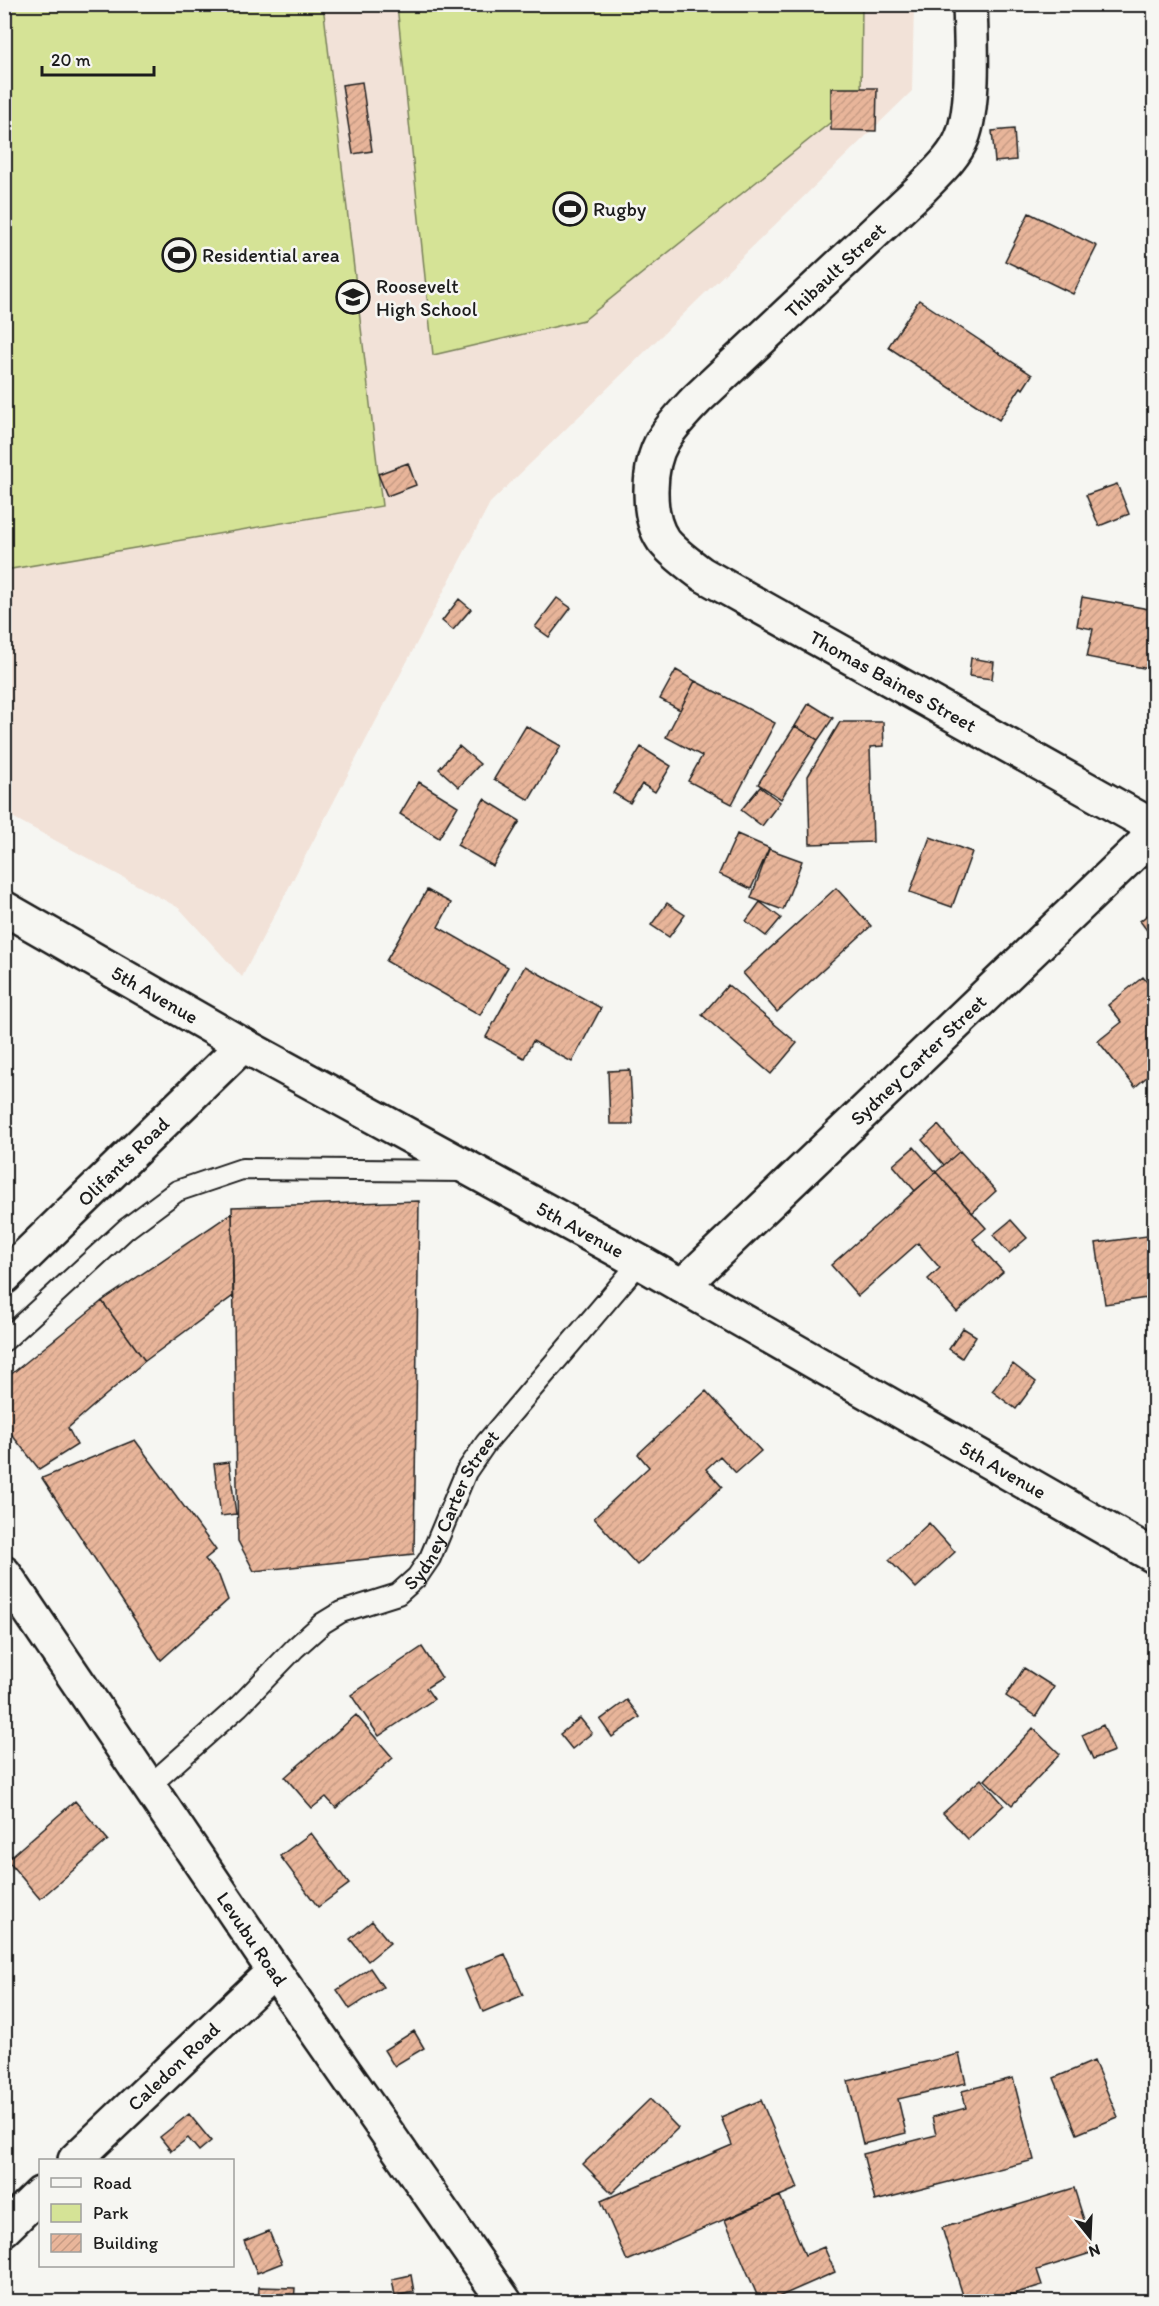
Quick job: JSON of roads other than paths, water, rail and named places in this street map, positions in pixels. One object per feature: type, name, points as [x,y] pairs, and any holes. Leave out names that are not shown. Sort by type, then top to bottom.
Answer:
[{"type":"street","name":"Thibault Street","points":[[653,514],[650,493],[654,466],[662,442],[675,423],[696,400],[921,189],[948,159],[962,138],[968,105],[971,64],[970,4]]},
{"type":"street","name":"Thomas Baines Street","points":[[653,514],[662,538],[678,555],[702,574],[1155,827]]},
{"type":"street","name":"Sydney Carter Street","points":[[682,1286],[1155,834]]},
{"type":"street","name":"5th Avenue","points":[[4,908],[243,1045],[640,1262],[1155,1556]]},
{"type":"street","name":"Olifants Road","points":[[4,1277],[243,1045]]},
{"type":"street","name":"Levubu Road","points":[[4,1573],[274,1971],[505,2301]]},
{"type":"street","name":"Caledon Road","points":[[76,2159],[274,1971]]},
{"type":"street","points":[[4,2229],[39,2195]]},
{"type":"lane","points":[[4,1341],[126,1229],[177,1191],[242,1169],[472,1171]]},
{"type":"lane","name":"Sydney Carter Street","points":[[148,1787],[239,1706],[295,1648],[323,1623],[341,1612],[398,1594],[417,1577],[430,1558],[466,1472],[486,1443],[640,1262]]},
{"type":"place","name":"Rugby","points":[[570,209]]},
{"type":"place","name":"Residential area","points":[[179,255]]},
{"type":"place","name":"Roosevelt High School","points":[[353,297]]}]
